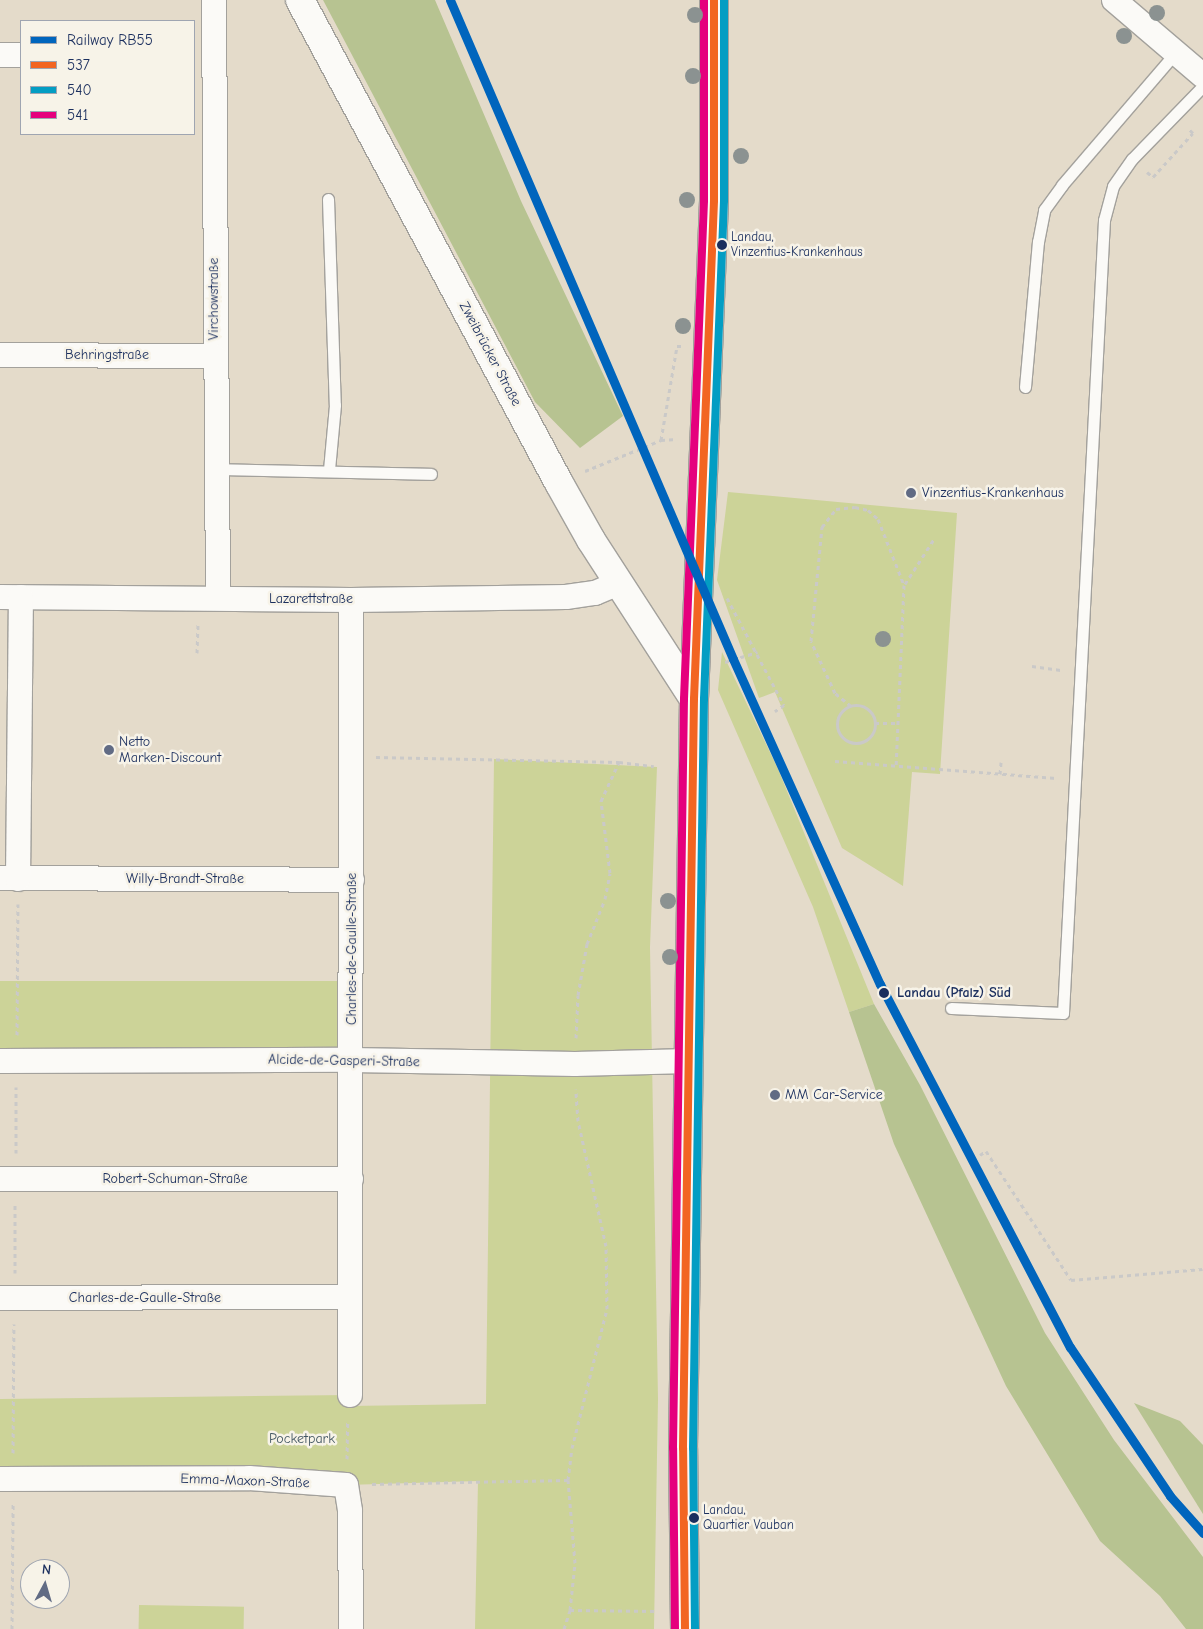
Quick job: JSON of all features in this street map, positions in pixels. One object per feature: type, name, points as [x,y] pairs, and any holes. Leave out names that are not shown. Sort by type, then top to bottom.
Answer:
[{"type":"street","name":"Virchowstraße","points":[[214,0],[204,54],[214,356],[218,598]]},
{"type":"street","name":"Zweibrücker Straße","points":[[300,0],[559,483],[694,699]]},
{"type":"street","points":[[685,1620],[684,1448],[694,699],[714,200],[714,0]]},
{"type":"street","points":[[1114,0],[1203,76]]},
{"type":"street","points":[[0,55],[20,55]]},
{"type":"street","name":"Behringstraße","points":[[0,355],[214,356]]},
{"type":"street","name":"Lazarettstraße","points":[[11,597],[351,600],[566,597],[596,593],[620,583]]},
{"type":"street","points":[[9,878],[11,597]]},
{"type":"street","name":"Charles-de-Gaulle-Straße","points":[[350,1395],[351,600]]},
{"type":"street","name":"Willy-Brandt-Straße","points":[[9,878],[352,880]]},
{"type":"street","name":"Alcide-de-Gasperi-Straße","points":[[8,1061],[351,1060],[575,1064],[689,1061]]},
{"type":"street","name":"Robert-Schuman-Straße","points":[[8,1179],[351,1179]]},
{"type":"street","name":"Charles-de-Gaulle-Straße","points":[[7,1299],[350,1297]]},
{"type":"street","name":"Emma-Maxon-Straße","points":[[7,1479],[249,1478],[346,1485]]},
{"type":"street","points":[[346,1485],[350,1511],[351,1629]]},
{"type":"lane","points":[[1025,387],[1038,242],[1044,210],[1062,185],[1175,53]]},
{"type":"lane","points":[[950,1008],[1063,1013],[1079,673],[1104,220],[1113,186],[1132,158],[1203,86]]},
{"type":"lane","points":[[328,200],[335,405],[329,470]]},
{"type":"lane","points":[[215,469],[329,470],[431,474]]},
{"type":"path","points":[[661,440],[677,346]]},
{"type":"path","points":[[559,483],[661,440],[703,438]]},
{"type":"path","points":[[851,706],[838,718],[838,732],[852,743],[861,742],[874,732],[875,723],[868,709],[851,706],[835,693],[812,641],[816,563],[822,527],[836,509],[861,508],[878,519],[904,585],[896,766]]},
{"type":"path","points":[[904,585],[934,539]]},
{"type":"path","points":[[726,596],[784,705],[774,711]]},
{"type":"path","points":[[1032,666],[1079,673]]},
{"type":"path","points":[[875,723],[898,723]]},
{"type":"path","points":[[351,756],[619,762],[654,766]]},
{"type":"path","points":[[835,761],[1046,778]]},
{"type":"path","points":[[564,1629],[570,1610],[575,1563],[568,1480],[578,1419],[594,1371],[607,1309],[606,1246],[578,1120],[575,1064],[578,995],[587,944],[605,899],[610,872],[601,802],[619,762]]},
{"type":"path","points":[[1000,774],[1001,762]]},
{"type":"path","points":[[9,878],[7,1479],[12,1629]]},
{"type":"path","points":[[980,1155],[986,1151],[1070,1280],[1203,1269]]},
{"type":"path","points":[[350,1395],[346,1485],[568,1480]]},
{"type":"path","points":[[570,1610],[685,1620]]},
{"type":"green space","points":[[323,0],[435,0],[521,201],[623,416],[580,448],[535,402]]},
{"type":"green space","points":[[728,492],[957,513],[940,774],[912,772],[903,886],[842,848],[775,692],[759,698],[717,580]]},
{"type":"green space","points":[[722,652],[778,769],[874,1004],[849,1012],[813,907],[718,690]]},
{"type":"green space","name":"Pocketpark","points":[[494,759],[657,767],[650,947],[658,1399],[654,1629],[475,1629],[478,1481],[346,1485],[0,1479],[0,1399],[350,1395],[349,1406],[486,1404]]},
{"type":"green space","points":[[0,981],[352,981],[352,1061],[0,1061]]},
{"type":"green space","points":[[874,1004],[920,1085],[1045,1333],[1114,1440],[1203,1557],[1203,1629],[1186,1629],[1160,1596],[1100,1541],[1006,1386],[894,1144],[849,1012]]},
{"type":"green space","points":[[1134,1403],[1180,1421],[1203,1445],[1203,1514]]},
{"type":"green space","points":[[139,1605],[244,1607],[244,1629],[139,1629]]},
{"type":"rail line","name":"RB55","points":[[450,0],[733,659],[880,984],[1070,1347],[1170,1496],[1203,1533]]},
{"type":"transit line","name":"541","points":[[675,1629],[673,1448],[684,699],[704,200],[704,0]]},
{"type":"transit line","name":"537","points":[[685,1629],[683,1448],[694,699],[714,200],[714,0]]},
{"type":"transit line","name":"540","points":[[695,1629],[693,1448],[704,699],[724,200],[724,0]]},
{"type":"place","name":"Landau, Vinzentius-Krankenhaus","points":[[722,245]]},
{"type":"place","name":"Vinzentius-Krankenhaus","points":[[911,493]]},
{"type":"place","name":"Netto Marken-Discount","points":[[109,750]]},
{"type":"place","name":"Landau (Pfalz) Süd","points":[[884,993]]},
{"type":"place","name":"MM Car-Service","points":[[775,1095]]},
{"type":"place","name":"Landau, Quartier Vauban","points":[[694,1518]]}]
